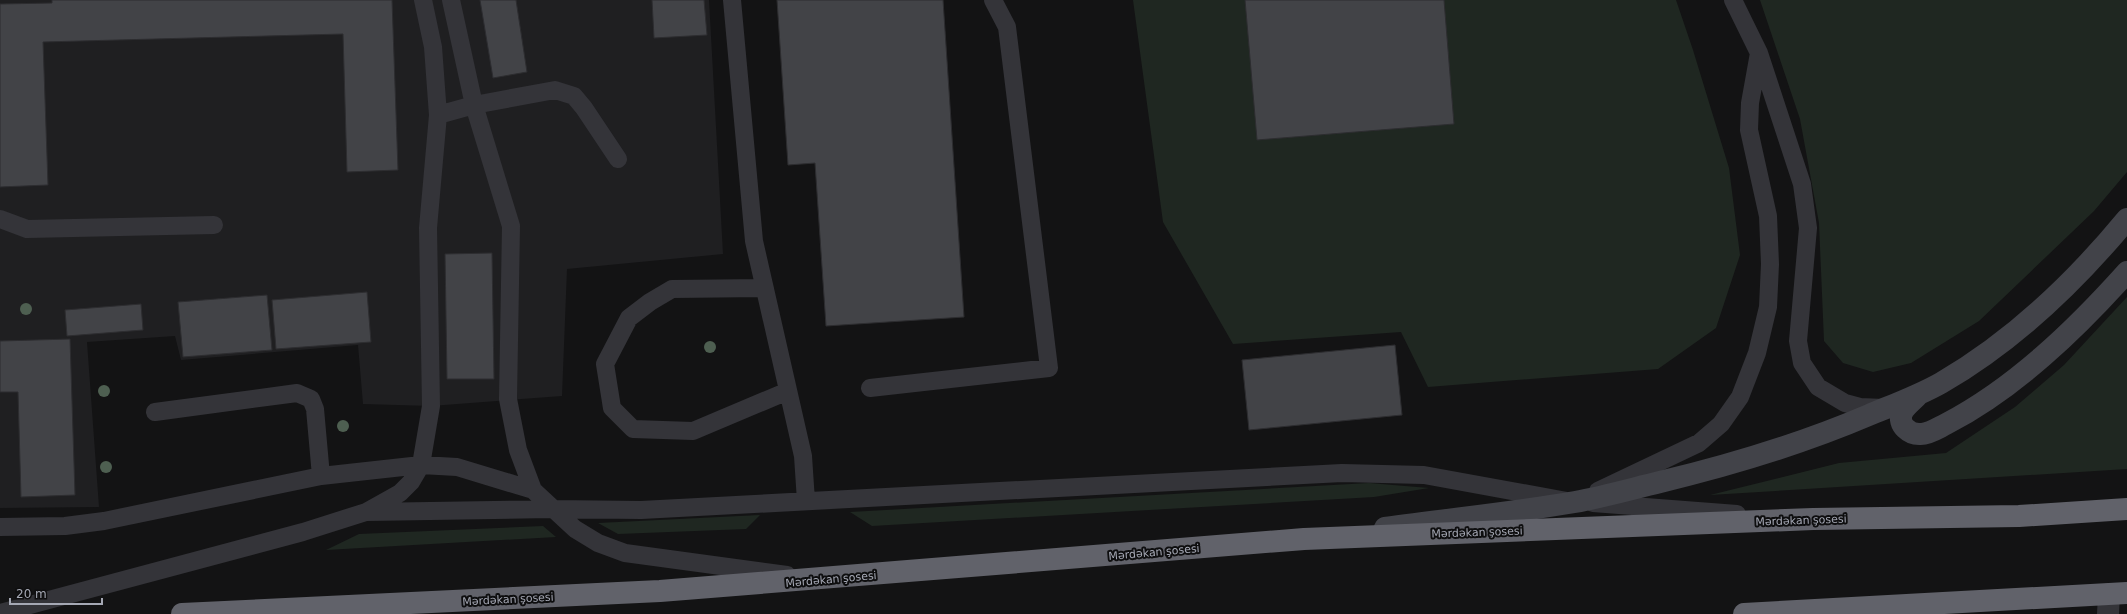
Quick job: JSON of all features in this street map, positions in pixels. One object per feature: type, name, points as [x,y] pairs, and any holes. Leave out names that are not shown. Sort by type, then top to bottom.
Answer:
[{"type":"highway","name":"Mərdəkan şosesi","points":[[182,614],[660,591],[822,580],[1304,539],[1813,519],[2019,516],[2127,509]]},
{"type":"highway","points":[[1744,614],[2014,599],[2114,600]]},
{"type":"main road","points":[[1304,539],[1575,502],[1704,471],[1773,452],[1810,439],[1921,393],[1984,355],[2040,310],[2109,241],[2127,219]]},
{"type":"main road","points":[[1921,393],[1908,404],[1902,414],[1901,421],[1905,428],[1918,435],[1925,434],[1959,417],[2018,376],[2062,339],[2127,272]]},
{"type":"street","points":[[1953,614],[2014,599]]},
{"type":"lane","points":[[0,613],[303,532],[366,512],[400,493],[411,482],[421,465],[431,406],[428,228],[438,115],[433,47],[423,0]]},
{"type":"lane","points":[[451,0],[474,105],[511,226],[508,399],[518,450],[533,490],[551,509],[581,533],[598,543],[625,553],[822,580]]},
{"type":"lane","points":[[732,0],[754,241],[803,456],[806,501]]},
{"type":"lane","points":[[870,388],[1049,368],[1007,27],[993,0]]},
{"type":"lane","points":[[1733,0],[1759,53],[1802,184],[1808,228],[1798,341],[1802,363],[1818,387],[1845,403],[1860,407],[1887,408]]},
{"type":"lane","points":[[1575,502],[1698,443],[1721,424],[1740,396],[1757,353],[1768,307],[1770,264],[1768,216],[1749,130],[1750,103],[1759,53]]},
{"type":"lane","points":[[438,115],[474,105],[555,90],[574,96],[618,159]]},
{"type":"lane","points":[[0,219],[27,229],[214,225]]},
{"type":"lane","points":[[765,288],[672,289],[650,302],[629,318],[605,364],[612,408],[633,429],[693,431],[788,391]]},
{"type":"lane","points":[[155,412],[297,394],[311,399],[315,409],[321,476]]},
{"type":"lane","points":[[0,527],[65,526],[104,521],[321,476],[421,465],[457,467],[533,490]]},
{"type":"lane","points":[[366,512],[551,509],[641,510],[1342,473],[1391,473],[1424,475],[1575,502],[1813,519]]},
{"type":"shaded area","points":[[0,0],[709,0],[723,254],[567,269],[562,396],[431,406],[363,404],[358,345],[181,360],[175,336],[87,342],[99,507],[0,508]]},
{"type":"shaded area","points":[[1133,0],[1676,0],[1729,168],[1740,255],[1716,328],[1658,369],[1428,387],[1401,332],[1233,344],[1163,222]]},
{"type":"shaded area","points":[[1760,0],[2127,0],[2127,172],[2094,211],[1979,321],[1911,363],[1873,372],[1843,363],[1824,341],[1819,223],[1800,119]]},
{"type":"shaded area","points":[[2127,297],[2127,469],[1710,495],[1839,463],[1946,453],[2015,407],[2064,365]]},
{"type":"shaded area","points":[[1369,483],[1429,488],[1374,497],[872,526],[850,512]]},
{"type":"shaded area","points":[[760,515],[746,529],[618,534],[598,523]]},
{"type":"shaded area","points":[[543,526],[556,537],[326,550],[359,534]]},
{"type":"building","points":[[52,0],[392,0],[398,170],[347,172],[343,34],[43,42],[48,185],[0,187],[0,4],[52,3]]},
{"type":"building","points":[[480,0],[516,0],[527,72],[493,78]]},
{"type":"building","points":[[652,0],[704,0],[707,35],[654,38]]},
{"type":"building","points":[[777,0],[943,0],[964,317],[826,326],[815,163],[788,165]]},
{"type":"building","points":[[1245,0],[1444,0],[1454,124],[1257,140]]},
{"type":"building","points":[[492,253],[494,379],[447,379],[445,254]]},
{"type":"building","points":[[367,292],[371,342],[276,349],[272,300]]},
{"type":"building","points":[[267,295],[272,350],[183,357],[178,302]]},
{"type":"building","points":[[141,304],[143,330],[67,336],[65,310]]},
{"type":"building","points":[[70,339],[75,495],[21,497],[18,392],[0,392],[0,341]]},
{"type":"building","points":[[1395,345],[1402,415],[1249,430],[1242,360]]}]
